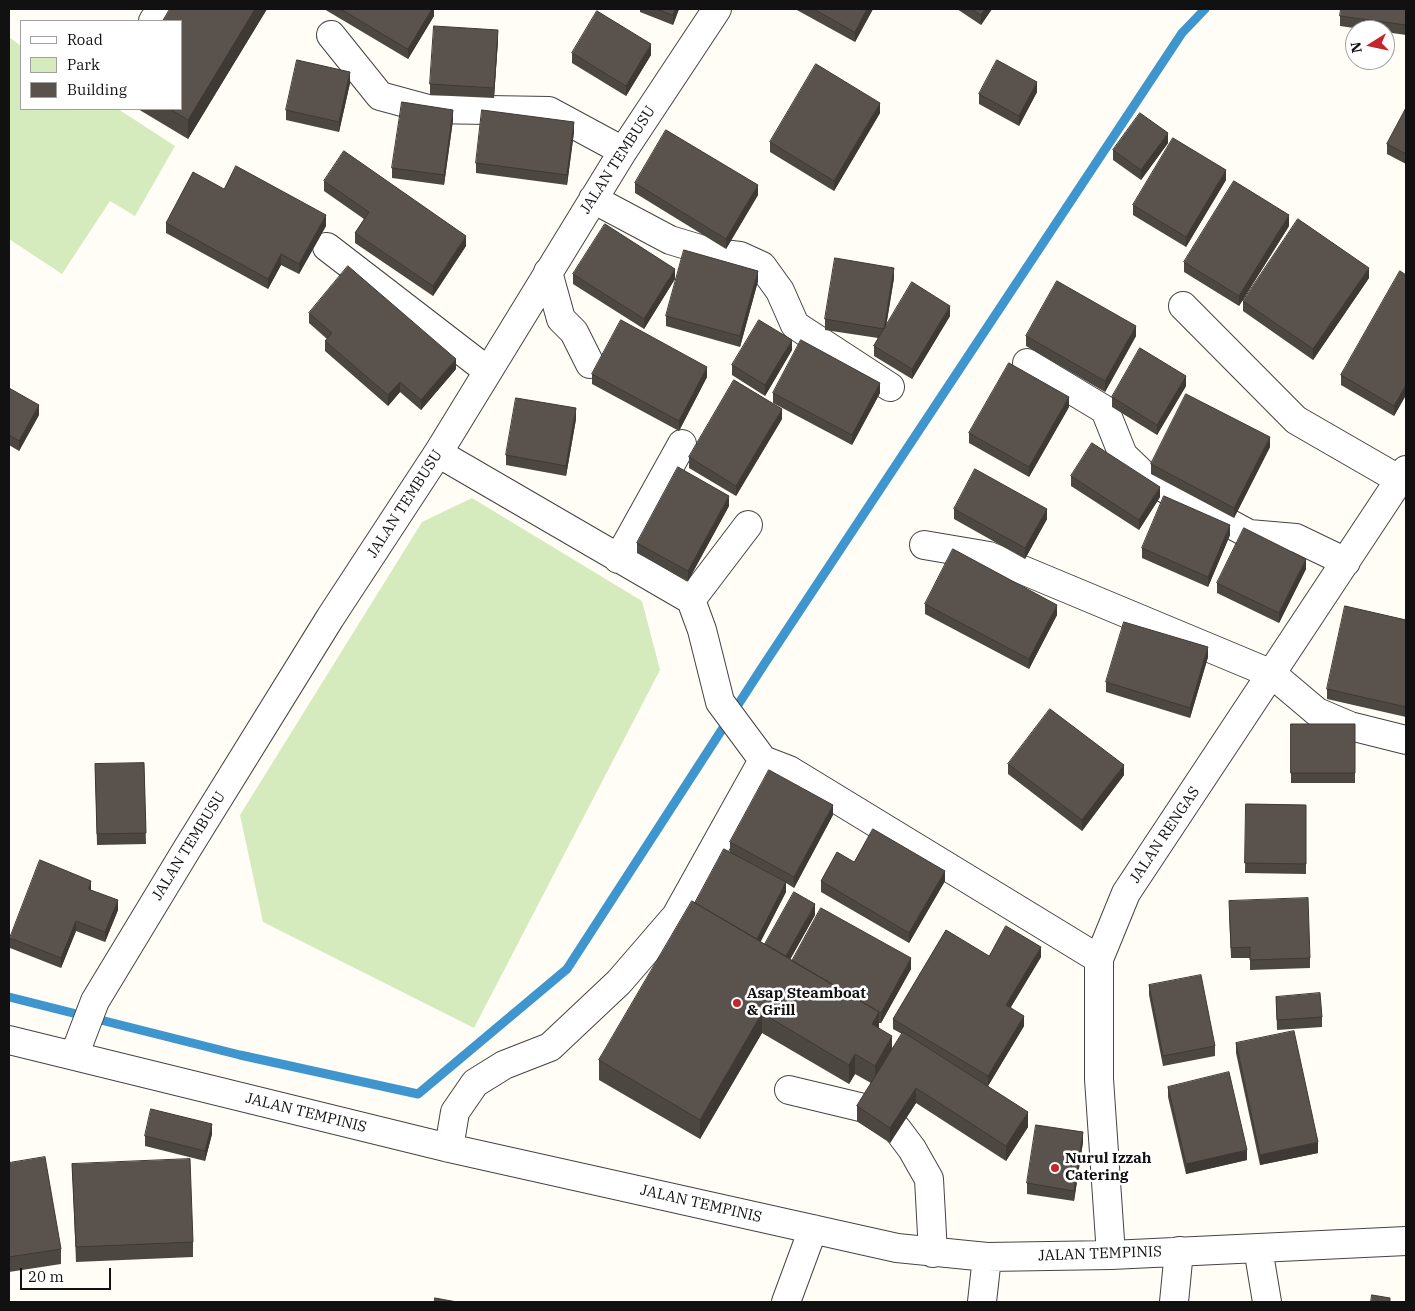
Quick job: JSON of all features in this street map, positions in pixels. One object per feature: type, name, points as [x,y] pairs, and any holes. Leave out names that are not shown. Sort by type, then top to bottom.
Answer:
[{"type":"street","points":[[154,20],[161,9]]},
{"type":"street","name":"JALAN TEMBUSU","points":[[74,1056],[95,1000],[330,618],[438,453],[623,151],[717,9]]},
{"type":"street","points":[[331,35],[380,96],[428,109],[549,111],[623,151]]},
{"type":"street","points":[[593,199],[670,240],[713,253],[740,256],[762,266],[780,291],[795,325],[890,387]]},
{"type":"street","points":[[327,247],[488,371]]},
{"type":"street","points":[[548,272],[561,319],[574,332],[590,364]]},
{"type":"street","points":[[1183,306],[1296,420],[1403,475]]},
{"type":"street","points":[[1027,363],[1105,410],[1122,455],[1149,480],[1249,534],[1296,538],[1346,562]]},
{"type":"street","points":[[618,559],[682,444]]},
{"type":"street","points":[[438,453],[690,600],[702,630],[720,702],[763,760],[789,770],[1098,959]]},
{"type":"street","name":"JALAN RENGAS","points":[[1111,1255],[1099,1079],[1098,959],[1126,893],[1403,475]]},
{"type":"street","points":[[690,600],[748,525]]},
{"type":"street","points":[[924,545],[989,556],[1272,674],[1317,712],[1350,726],[1406,740]]},
{"type":"street","points":[[449,1148],[455,1112],[475,1082],[504,1065],[550,1047],[619,982],[676,916],[763,760]]},
{"type":"street","name":"JALAN TEMPINIS","points":[[9,1040],[449,1148],[897,1248],[987,1257],[1111,1255],[1406,1241]]},
{"type":"street","points":[[789,1090],[864,1108],[897,1129],[912,1149],[930,1179],[933,1253]]},
{"type":"street","points":[[786,1302],[813,1229]]},
{"type":"street","points":[[1258,1248],[1267,1302]]},
{"type":"street","points":[[1174,1302],[1179,1252]]},
{"type":"street","points":[[982,1302],[987,1257]]},
{"type":"green space","points":[[9,37],[20,45],[20,110],[120,110],[175,146],[135,216],[110,201],[62,274],[9,239]]},
{"type":"green space","points":[[472,498],[642,601],[660,670],[474,1028],[263,922],[240,815],[422,522]]},
{"type":"building","points":[[170,9],[255,9],[188,120],[172,110],[182,110],[182,20],[164,20]]},
{"type":"building","points":[[341,9],[432,9],[408,49]]},
{"type":"building","points":[[657,9],[675,9],[673,15]]},
{"type":"building","points":[[814,9],[867,9],[855,32]]},
{"type":"building","points":[[972,9],[985,9],[981,15]]},
{"type":"building","points":[[1341,9],[1406,9],[1406,25],[1395,24],[1395,20],[1369,20],[1340,16]]},
{"type":"building","points":[[597,11],[651,44],[626,86],[572,53]]},
{"type":"building","points":[[434,26],[498,30],[494,88],[430,84]]},
{"type":"building","points":[[297,60],[350,72],[339,122],[286,110]]},
{"type":"building","points":[[997,60],[1037,82],[1019,116],[979,94]]},
{"type":"building","points":[[816,64],[880,103],[834,181],[770,142]]},
{"type":"building","points":[[402,102],[453,110],[444,175],[392,168]]},
{"type":"building","points":[[1406,108],[1406,154],[1387,144]]},
{"type":"building","points":[[482,110],[574,122],[567,175],[476,163]]},
{"type":"building","points":[[1140,113],[1168,133],[1141,170],[1113,150]]},
{"type":"building","points":[[666,130],[758,185],[726,239],[635,183]]},
{"type":"building","points":[[1173,138],[1226,170],[1186,237],[1133,205]]},
{"type":"building","points":[[344,151],[466,236],[433,286],[355,233],[369,212],[324,181]]},
{"type":"building","points":[[236,166],[326,215],[299,264],[281,254],[268,279],[166,223],[193,172],[224,189]]},
{"type":"building","points":[[1234,181],[1289,215],[1239,296],[1184,262]]},
{"type":"building","points":[[1298,219],[1369,268],[1313,349],[1243,301]]},
{"type":"building","points":[[605,224],[675,269],[644,319],[573,274]]},
{"type":"building","points":[[684,250],[758,271],[740,336],[666,316]]},
{"type":"building","points":[[835,258],[894,268],[884,329],[825,319]]},
{"type":"building","points":[[348,266],[456,359],[421,400],[400,382],[388,395],[325,341],[332,333],[309,313]]},
{"type":"building","points":[[1400,271],[1406,275],[1406,385],[1394,406],[1341,375]]},
{"type":"building","points":[[1057,281],[1136,326],[1105,381],[1026,336]]},
{"type":"building","points":[[912,282],[950,306],[912,369],[874,346]]},
{"type":"building","points":[[621,320],[707,367],[679,421],[592,374]]},
{"type":"building","points":[[759,320],[792,340],[765,385],[732,365]]},
{"type":"building","points":[[801,340],[880,383],[852,435],[773,393]]},
{"type":"building","points":[[1140,348],[1186,376],[1157,425],[1112,397]]},
{"type":"building","points":[[1009,363],[1069,397],[1029,467],[969,433]]},
{"type":"building","points":[[734,380],[782,409],[736,486],[689,457]]},
{"type":"building","points":[[9,388],[39,405],[19,441],[9,435]]},
{"type":"building","points":[[1186,394],[1270,437],[1234,508],[1151,464]]},
{"type":"building","points":[[516,398],[576,408],[566,466],[506,455]]},
{"type":"building","points":[[1092,443],[1160,487],[1139,520],[1071,476]]},
{"type":"building","points":[[678,467],[729,496],[688,571],[637,543]]},
{"type":"building","points":[[975,469],[1047,509],[1025,548],[954,509]]},
{"type":"building","points":[[1164,496],[1230,525],[1208,577],[1142,548]]},
{"type":"building","points":[[1244,528],[1306,559],[1279,613],[1217,583]]},
{"type":"building","points":[[953,549],[1057,605],[1029,659],[925,604]]},
{"type":"building","points":[[1345,606],[1406,620],[1406,707],[1327,689]]},
{"type":"building","points":[[1124,622],[1208,647],[1190,708],[1106,682]]},
{"type":"building","points":[[1050,709],[1124,765],[1082,820],[1008,764]]},
{"type":"building","points":[[1291,724],[1355,724],[1355,773],[1291,773]]},
{"type":"building","points":[[144,763],[146,833],[97,834],[95,764]]},
{"type":"building","points":[[769,770],[833,805],[794,877],[730,842]]},
{"type":"building","points":[[1246,804],[1306,805],[1306,864],[1245,863]]},
{"type":"building","points":[[873,829],[945,871],[909,933],[821,881],[837,852],[854,862]]},
{"type":"building","points":[[724,849],[786,882],[757,939],[695,903]]},
{"type":"building","points":[[40,860],[91,881],[88,889],[118,900],[105,932],[76,921],[61,958],[10,938]]},
{"type":"building","points":[[794,892],[815,904],[786,956],[765,944]]},
{"type":"building","points":[[1308,898],[1310,958],[1250,960],[1250,947],[1231,948],[1229,901]]},
{"type":"building","name":"Asap Steamboat & Grill","points":[[692,901],[879,1012],[872,1024],[892,1036],[875,1066],[855,1054],[849,1065],[762,1013],[700,1120],[599,1060]]},
{"type":"building","points":[[821,908],[911,958],[881,1013],[792,961]]},
{"type":"building","points":[[1006,926],[1041,947],[1006,1005],[1024,1016],[988,1076],[893,1019],[946,930],[989,956]]},
{"type":"building","points":[[1201,975],[1215,1046],[1163,1056],[1149,985]]},
{"type":"building","points":[[1320,993],[1322,1017],[1277,1020],[1276,997]]},
{"type":"building","points":[[1294,1031],[1318,1142],[1260,1155],[1236,1043]]},
{"type":"building","points":[[903,1032],[1028,1112],[1006,1146],[916,1088],[890,1128],[857,1106]]},
{"type":"building","points":[[1229,1072],[1247,1150],[1186,1164],[1168,1087]]},
{"type":"building","points":[[151,1109],[212,1124],[205,1151],[145,1136]]},
{"type":"building","name":"Nurul Izzah Catering","points":[[1036,1125],[1083,1132],[1074,1191],[1027,1183]]},
{"type":"building","points":[[45,1157],[61,1249],[9,1257],[9,1163]]},
{"type":"building","points":[[190,1159],[193,1242],[76,1247],[72,1164]]},
{"type":"building","points":[[1372,1295],[1390,1298],[1390,1302],[1371,1302]]},
{"type":"building","points":[[435,1298],[457,1302],[435,1302]]},
{"type":"waterway","points":[[9,997],[240,1055],[418,1094],[567,969],[765,663],[1182,33],[1205,9]]},
{"type":"place","name":"Asap Steamboat & Grill","points":[[737,1003]]},
{"type":"place","name":"Nurul Izzah Catering","points":[[1055,1168]]}]
